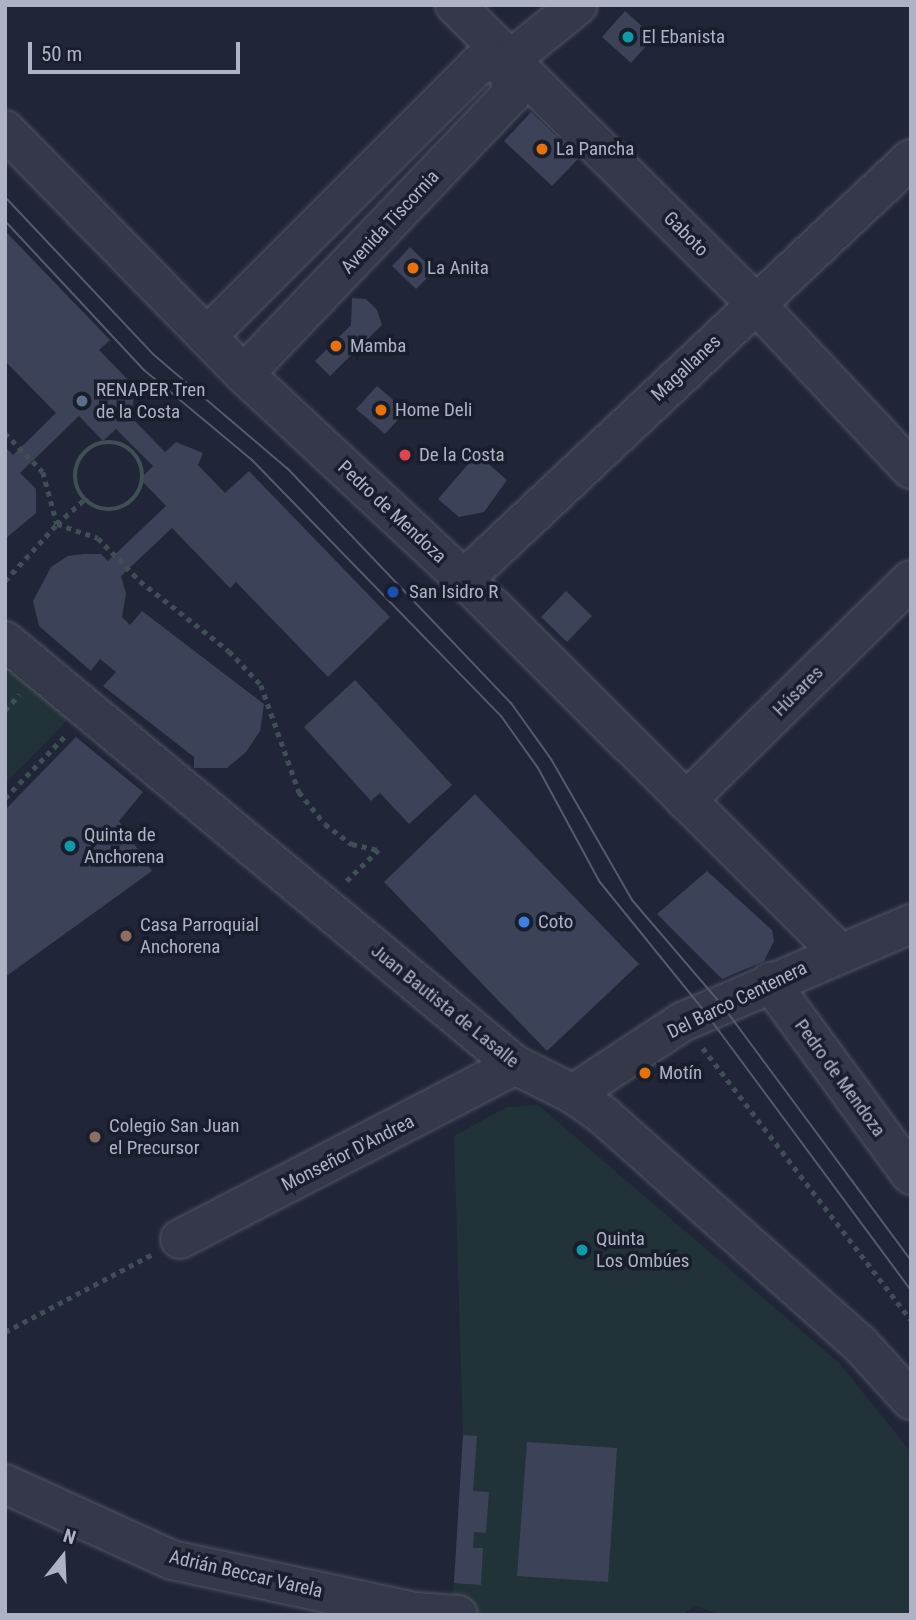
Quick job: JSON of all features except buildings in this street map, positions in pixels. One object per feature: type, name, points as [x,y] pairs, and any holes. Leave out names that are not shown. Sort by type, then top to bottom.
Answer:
[{"type":"street","name":"Gaboto","points":[[455,5],[755,303],[911,469]]},
{"type":"street","points":[[207,336],[479,64],[510,60],[570,9]]},
{"type":"street","name":"Avenida Tiscornia","points":[[244,374],[511,95],[510,60]]},
{"type":"street","name":"Pedro de Mendoza","points":[[5,130],[244,374],[464,579],[839,952]]},
{"type":"street","name":"Magallanes","points":[[464,579],[911,159]]},
{"type":"street","name":"Húsares","points":[[686,802],[911,580]]},
{"type":"street","name":"Juan Bautista de Lasalle","points":[[5,641],[515,1065],[573,1094],[604,1116],[850,1335],[911,1400]]},
{"type":"street","name":"Del Barco Centenera","points":[[573,1094],[682,1022],[839,952],[911,924]]},
{"type":"street","name":"Pedro de Mendoza","points":[[770,982],[911,1175]]},
{"type":"street","name":"Monseñor D'Andrea","points":[[180,1239],[515,1065]]},
{"type":"street","name":"Adrián Beccar Varela","points":[[5,1484],[172,1560],[415,1612],[458,1615]]},
{"type":"path","points":[[5,433],[43,472],[57,524]]},
{"type":"path","points":[[116,443],[136,455],[143,476],[136,497],[127,505],[104,509],[85,499],[75,480],[86,451],[116,443]]},
{"type":"path","points":[[5,581],[57,524],[85,499]]},
{"type":"path","points":[[57,524],[98,538],[140,581],[229,651],[261,685],[299,792],[325,824],[352,844],[379,850],[339,888]]},
{"type":"path","points":[[5,710],[23,691]]},
{"type":"path","points":[[5,798],[89,711]]},
{"type":"path","points":[[682,1022],[800,1171],[911,1320]]},
{"type":"path","points":[[5,1332],[180,1239]]},
{"type":"shaded area","points":[[5,660],[71,716],[5,784]]},
{"type":"shaded area","name":"Quinta Los Ombúes","points":[[538,1105],[840,1364],[911,1452],[911,1615],[721,1615],[695,1605],[681,1615],[416,1615],[450,1614],[454,1583],[463,1435],[454,1136],[507,1107]]},
{"type":"tram line","points":[[5,197],[154,355],[287,468],[511,703],[551,759],[632,900],[722,1005],[911,1260]]},
{"type":"tram line","points":[[5,221],[144,370],[251,459],[501,716],[538,768],[599,881],[705,1012],[911,1290]]},
{"type":"place","name":"El Ebanista","points":[[628,37]]},
{"type":"place","name":"La Pancha","points":[[542,149]]},
{"type":"place","name":"La Anita","points":[[413,268]]},
{"type":"place","name":"Mamba","points":[[336,346]]},
{"type":"place","name":"RENAPER Tren de la Costa","points":[[82,401]]},
{"type":"place","name":"Home Deli","points":[[381,410]]},
{"type":"place","name":"De la Costa","points":[[405,455]]},
{"type":"place","name":"San Isidro R","points":[[393,592]]},
{"type":"place","name":"Quinta de Anchorena","points":[[70,846]]},
{"type":"place","name":"Coto","points":[[524,922]]},
{"type":"place","name":"Casa Parroquial Anchorena","points":[[126,936]]},
{"type":"place","name":"Motín","points":[[645,1073]]},
{"type":"place","name":"Colegio San Juan el Precursor","points":[[95,1137]]},
{"type":"place","name":"Quinta Los Ombúes","points":[[582,1250]]}]
